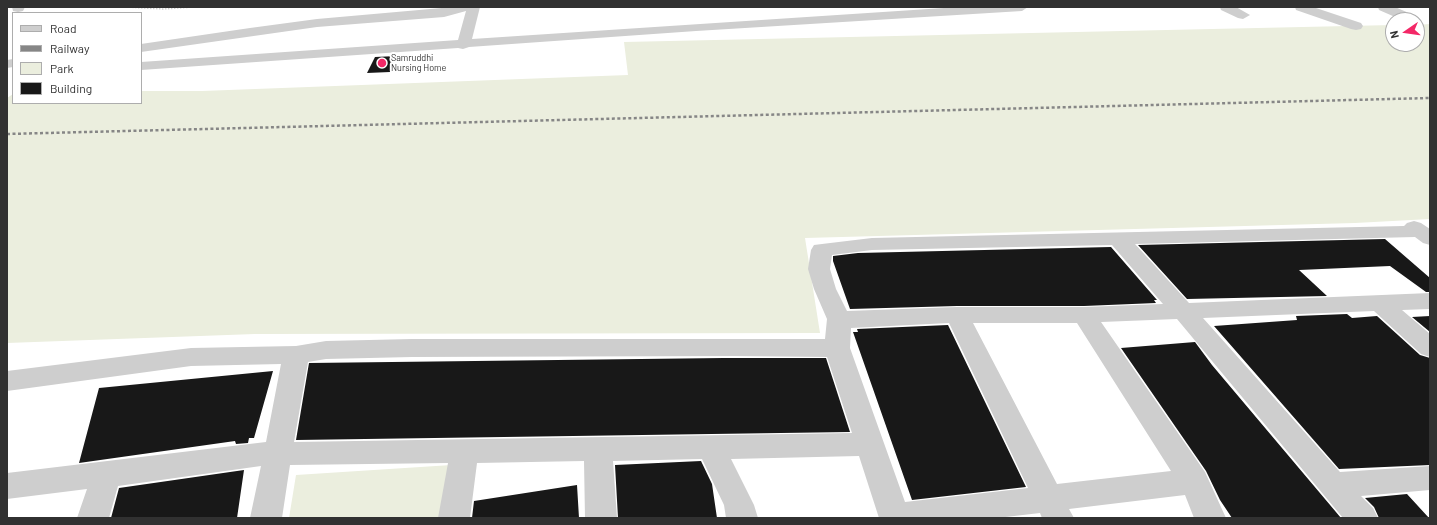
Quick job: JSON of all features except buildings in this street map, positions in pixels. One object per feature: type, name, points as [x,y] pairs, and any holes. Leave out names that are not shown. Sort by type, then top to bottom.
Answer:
[{"type":"street","points":[[142,48],[295,26],[444,12],[469,7]]},
{"type":"street","points":[[463,44],[474,7]]},
{"type":"street","points":[[142,66],[696,27],[1022,7]]},
{"type":"street","points":[[1226,7],[1243,16]]},
{"type":"street","points":[[1301,7],[1356,26]]},
{"type":"street","points":[[1384,7],[1395,12]]},
{"type":"street","points":[[1194,481],[1053,509],[895,518],[837,348],[839,319],[825,289],[819,269],[822,250],[872,244],[1411,232],[1414,227],[1430,239]]},
{"type":"street","points":[[1118,239],[1183,310],[1362,518]]},
{"type":"street","points":[[839,319],[863,320],[957,315],[1084,315],[1430,301]]},
{"type":"street","points":[[1379,303],[1430,348]]},
{"type":"street","points":[[957,315],[1053,509]]},
{"type":"street","points":[[1084,315],[1194,481],[1210,518]]},
{"type":"street","points":[[7,381],[191,357],[296,355],[326,350],[412,348],[837,348]]},
{"type":"street","points":[[266,518],[296,355]]},
{"type":"street","points":[[7,486],[106,475],[258,454],[598,450],[870,444]]},
{"type":"street","points":[[711,448],[739,506],[742,518]]},
{"type":"street","points":[[598,450],[601,518]]},
{"type":"street","points":[[454,518],[464,451]]},
{"type":"street","points":[[93,518],[106,475]]},
{"type":"street","points":[[1333,485],[1430,478]]},
{"type":"path","points":[[126,7],[164,9],[194,7]]},
{"type":"green space","points":[[1425,24],[1430,24],[1430,219],[1355,223],[805,238],[820,333],[255,334],[7,343],[7,98],[12,95],[12,104],[142,104],[142,91],[202,91],[628,75],[624,42],[1385,25],[1385,52],[1425,52]]},
{"type":"green space","points":[[467,464],[459,518],[289,518],[296,475]]},
{"type":"railway","points":[[7,134],[1430,98]]},
{"type":"place","name":"Samruddhi Nursing Home","points":[[382,63]]}]
